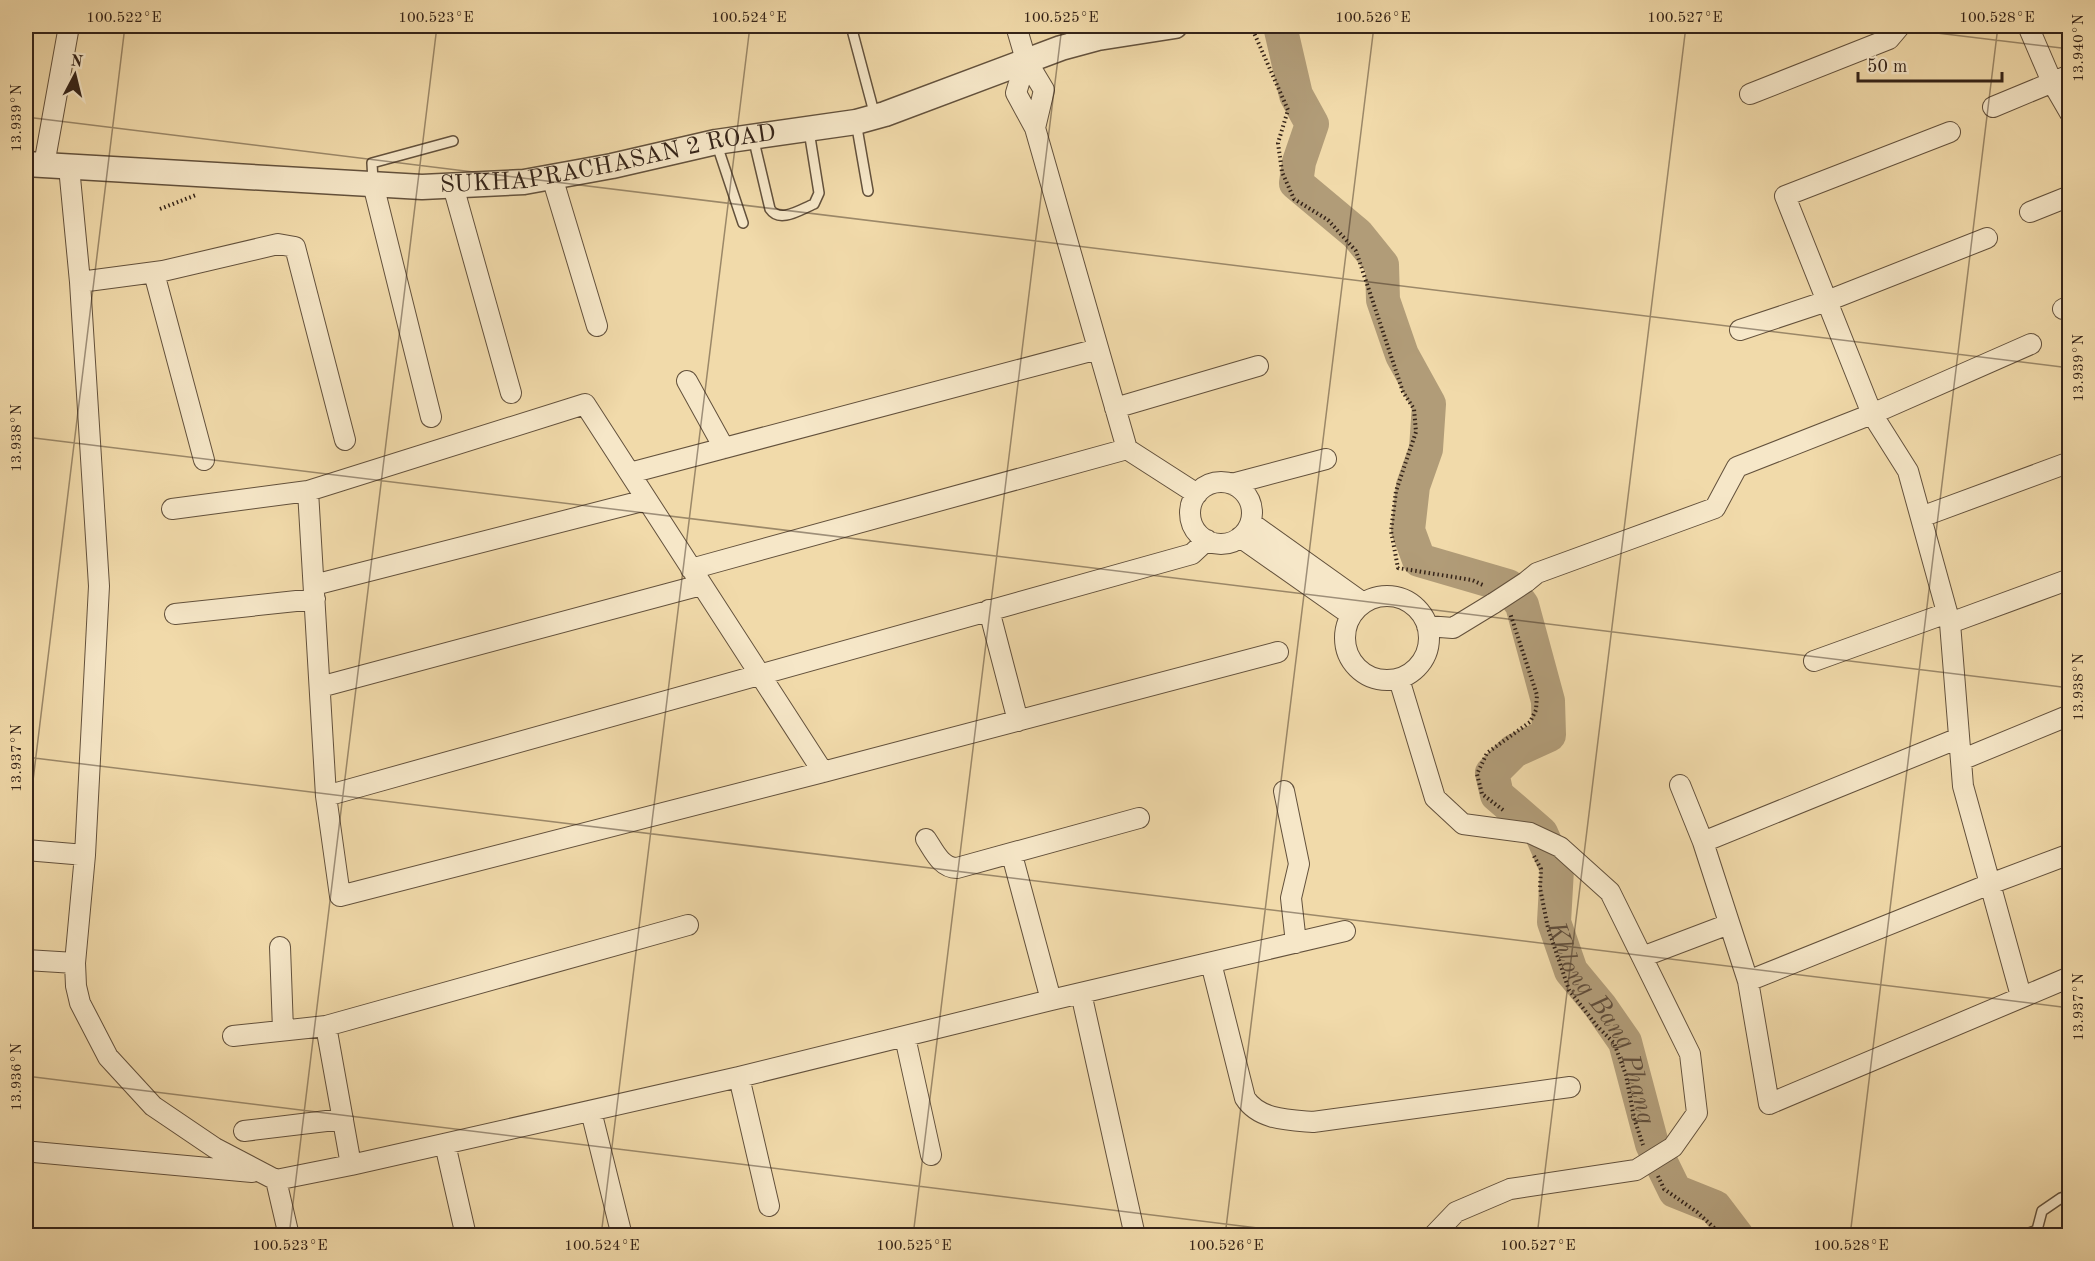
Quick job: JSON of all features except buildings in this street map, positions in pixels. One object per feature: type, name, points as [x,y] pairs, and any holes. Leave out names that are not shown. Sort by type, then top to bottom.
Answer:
[{"type":"street","points":[[35,165],[69,26]]},
{"type":"street","points":[[1016,26],[1026,60],[1016,93],[1035,128],[1127,449],[1197,494]]},
{"type":"street","name":"SUKHAPRACHASAN 2 ROAD","points":[[35,165],[422,187],[524,182],[612,166],[716,142],[866,119],[1026,60],[1076,34],[1175,26]]},
{"type":"street","points":[[1750,94],[1888,39],[1900,26]]},
{"type":"street","points":[[2028,26],[2061,78],[2070,113]]},
{"type":"street","points":[[1993,107],[2061,78]]},
{"type":"street","points":[[1950,132],[1785,196],[1872,414],[1908,471],[1949,618],[1963,786],[2021,996]]},
{"type":"street","points":[[69,167],[80,282],[99,586],[84,855],[75,963],[76,986],[80,1003],[108,1057],[153,1106],[215,1148],[269,1176],[290,1236]]},
{"type":"street","points":[[552,177],[597,326]]},
{"type":"street","points":[[373,184],[431,417]]},
{"type":"street","points":[[453,186],[512,393]]},
{"type":"street","points":[[2031,212],[2070,196]]},
{"type":"street","points":[[1740,330],[1827,301],[1987,238]]},
{"type":"street","points":[[80,282],[154,273],[278,244],[295,247],[345,440]]},
{"type":"street","points":[[154,273],[204,460]]},
{"type":"street","points":[[1427,626],[1453,628],[1537,573],[1715,508],[1737,467],[1872,414],[2031,344]]},
{"type":"street","points":[[630,473],[1098,349]]},
{"type":"street","points":[[1115,408],[1258,366]]},
{"type":"street","points":[[687,381],[724,448]]},
{"type":"street","points":[[172,509],[308,491],[585,404],[823,772]]},
{"type":"street","points":[[320,687],[1127,449]]},
{"type":"street","points":[[1232,484],[1240,488],[1251,504],[1245,530],[1224,543],[1207,540],[1198,534],[1193,525],[1192,504],[1197,494],[1213,483],[1232,484],[1326,459]]},
{"type":"street","points":[[1921,517],[2070,462]]},
{"type":"street","points":[[308,491],[326,796],[340,896],[1278,652]]},
{"type":"street","points":[[175,614],[314,592],[646,500]]},
{"type":"street","points":[[1245,530],[1357,609]]},
{"type":"street","points":[[326,796],[1192,554],[1207,540]]},
{"type":"street","points":[[1814,661],[2070,579]]},
{"type":"street","points":[[1388,596],[1413,605],[1422,614],[1429,636],[1426,654],[1415,670],[1398,679],[1376,679],[1356,668],[1346,648],[1344,636],[1346,625],[1357,609],[1375,598],[1388,596]]},
{"type":"street","points":[[989,610],[1018,721]]},
{"type":"street","points":[[1398,679],[1435,798],[1463,824],[1530,833],[1560,847],[1610,892],[1690,1054],[1697,1113],[1673,1148],[1636,1170],[1510,1189],[1456,1212],[1433,1236]]},
{"type":"street","points":[[1961,760],[2070,716]]},
{"type":"street","points":[[1703,842],[1959,738]]},
{"type":"street","points":[[1680,785],[1703,842],[1748,981],[1769,1104],[2070,977]]},
{"type":"street","points":[[1284,791],[1299,864],[1291,898],[1296,943]]},
{"type":"street","points":[[926,839],[943,865],[957,868],[1012,855],[1139,818]]},
{"type":"street","points":[[26,850],[84,855]]},
{"type":"street","points":[[1748,981],[2070,854]]},
{"type":"street","points":[[1012,855],[1051,1000]]},
{"type":"street","points":[[1642,957],[1729,924]]},
{"type":"street","points":[[233,1036],[326,1026],[688,925]]},
{"type":"street","points":[[34,1152],[269,1176],[351,1165],[739,1077],[1051,1000],[1345,932]]},
{"type":"street","points":[[280,947],[283,1030]]},
{"type":"street","points":[[26,960],[75,963]]},
{"type":"street","points":[[1211,963],[1245,1098],[1251,1107],[1260,1113],[1313,1122],[1570,1087]]},
{"type":"street","points":[[1082,993],[1135,1236]]},
{"type":"street","points":[[326,1026],[351,1165]]},
{"type":"street","points":[[905,1037],[931,1155]]},
{"type":"street","points":[[739,1077],[769,1206]]},
{"type":"street","points":[[591,1111],[622,1236]]},
{"type":"street","points":[[244,1131],[343,1119]]},
{"type":"street","points":[[445,1144],[466,1236]]},
{"type":"lane","points":[[851,26],[866,119],[868,191]]},
{"type":"lane","points":[[753,136],[770,209],[774,214],[782,217],[814,204],[819,194],[808,128]]},
{"type":"lane","points":[[373,184],[372,163],[453,141]]},
{"type":"lane","points":[[716,142],[743,223]]},
{"type":"lane","points":[[2021,1236],[2038,1233],[2042,1211],[2061,1198],[2070,1195]]},
{"type":"waterway","name":"Khlong Bang Phang","points":[[1280,26],[1296,95],[1312,124],[1299,162],[1296,183],[1357,234],[1382,265],[1383,300],[1402,355],[1429,404],[1426,449],[1413,486],[1408,530],[1419,560],[1508,586],[1522,605],[1548,701],[1549,735],[1514,751],[1492,773],[1497,795],[1541,833],[1557,869],[1554,922],[1571,971],[1600,1006],[1625,1042],[1652,1144],[1675,1191],[1715,1207],[1737,1236]]}]
